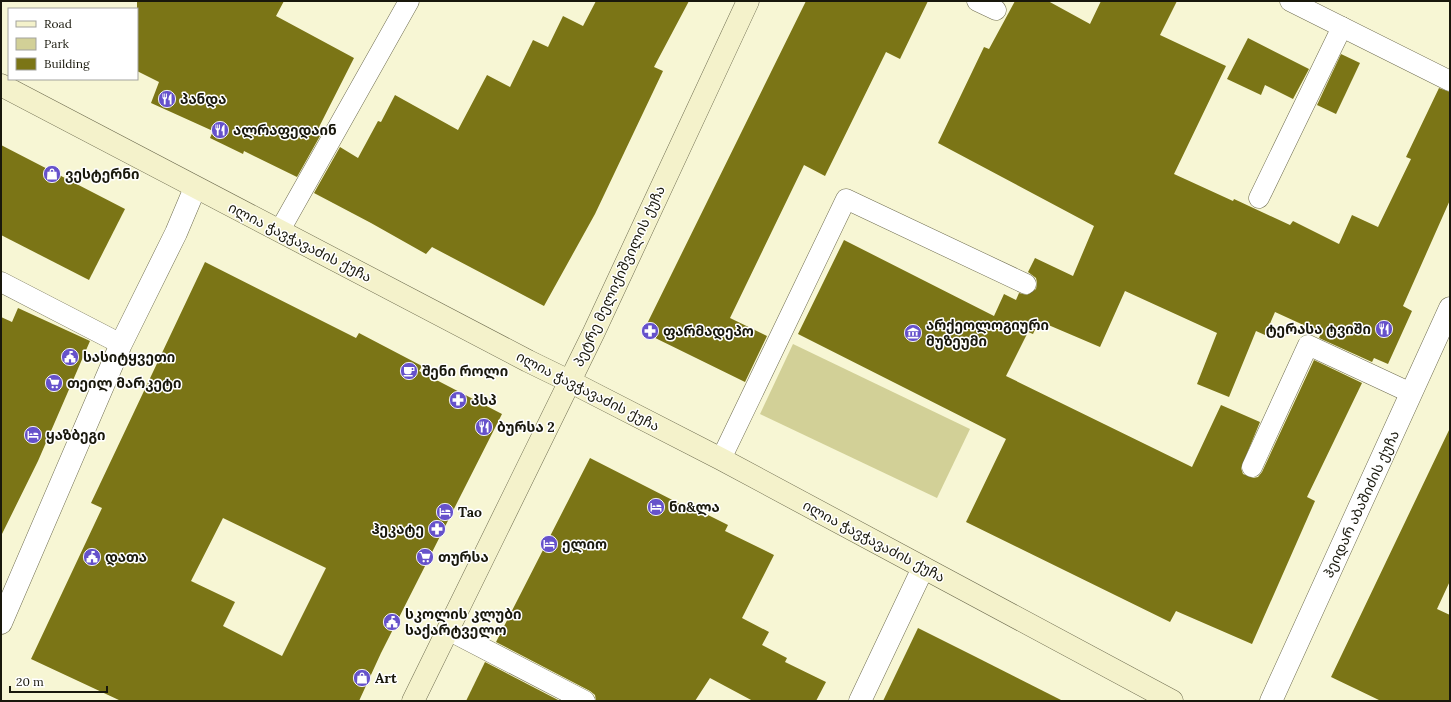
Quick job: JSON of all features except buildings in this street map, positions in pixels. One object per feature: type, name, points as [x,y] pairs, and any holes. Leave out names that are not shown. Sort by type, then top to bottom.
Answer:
[{"type":"main road","name":"პეტრე მელიქიშვილის ქუჩა","points":[[413,701],[594,332],[748,1]]},
{"type":"main road","name":"ილია ჭავჭავაძის ქუჩა","points":[[1,85],[195,188],[280,230],[528,361],[721,459],[1172,701]]},
{"type":"street","points":[[1,624],[121,344],[176,232],[195,188]]},
{"type":"street","name":"ჰეიდარ აბაშიძის ქუჩა","points":[[1271,701],[1450,308]]},
{"type":"street","points":[[860,701],[923,568]]},
{"type":"lane","points":[[280,230],[409,1]]},
{"type":"lane","points":[[977,1],[996,10]]},
{"type":"lane","points":[[1290,1],[1326,9],[1342,27],[1450,81]]},
{"type":"lane","points":[[1259,198],[1342,27]]},
{"type":"lane","points":[[721,459],[846,198],[1026,284]]},
{"type":"lane","points":[[1,282],[121,344]]},
{"type":"lane","points":[[1252,467],[1308,346],[1412,394]]},
{"type":"lane","points":[[448,630],[585,701]]},
{"type":"green space","points":[[793,344],[970,429],[937,498],[760,414]]},
{"type":"place","name":"პანდა","points":[[167,99]]},
{"type":"place","name":"ალრაფედაინ","points":[[220,130]]},
{"type":"place","name":"ვესტერნი","points":[[52,174]]},
{"type":"place","name":"ტერასა ტვიში","points":[[1384,329]]},
{"type":"place","name":"ფარმადეპო","points":[[650,331]]},
{"type":"place","name":"არქეოლოგიური მუზეუმი","points":[[913,333]]},
{"type":"place","name":"სასიტყვეთი","points":[[70,357]]},
{"type":"place","name":"შენი როლი","points":[[409,371]]},
{"type":"place","name":"თეილ მარკეტი","points":[[54,383]]},
{"type":"place","name":"პსპ","points":[[458,400]]},
{"type":"place","name":"ბურსა 2","points":[[484,427]]},
{"type":"place","name":"ყაზბეგი","points":[[33,435]]},
{"type":"place","name":"ნი&ლა","points":[[656,507]]},
{"type":"place","name":"Tao","points":[[445,512]]},
{"type":"place","name":"ჰეკატე","points":[[437,529]]},
{"type":"place","name":"ელიო","points":[[549,544]]},
{"type":"place","name":"დათა","points":[[92,557]]},
{"type":"place","name":"თურსა","points":[[425,557]]},
{"type":"place","name":"სკოლის კლუბი საქარტველო","points":[[392,622]]},
{"type":"place","name":"Art","points":[[362,678]]}]
